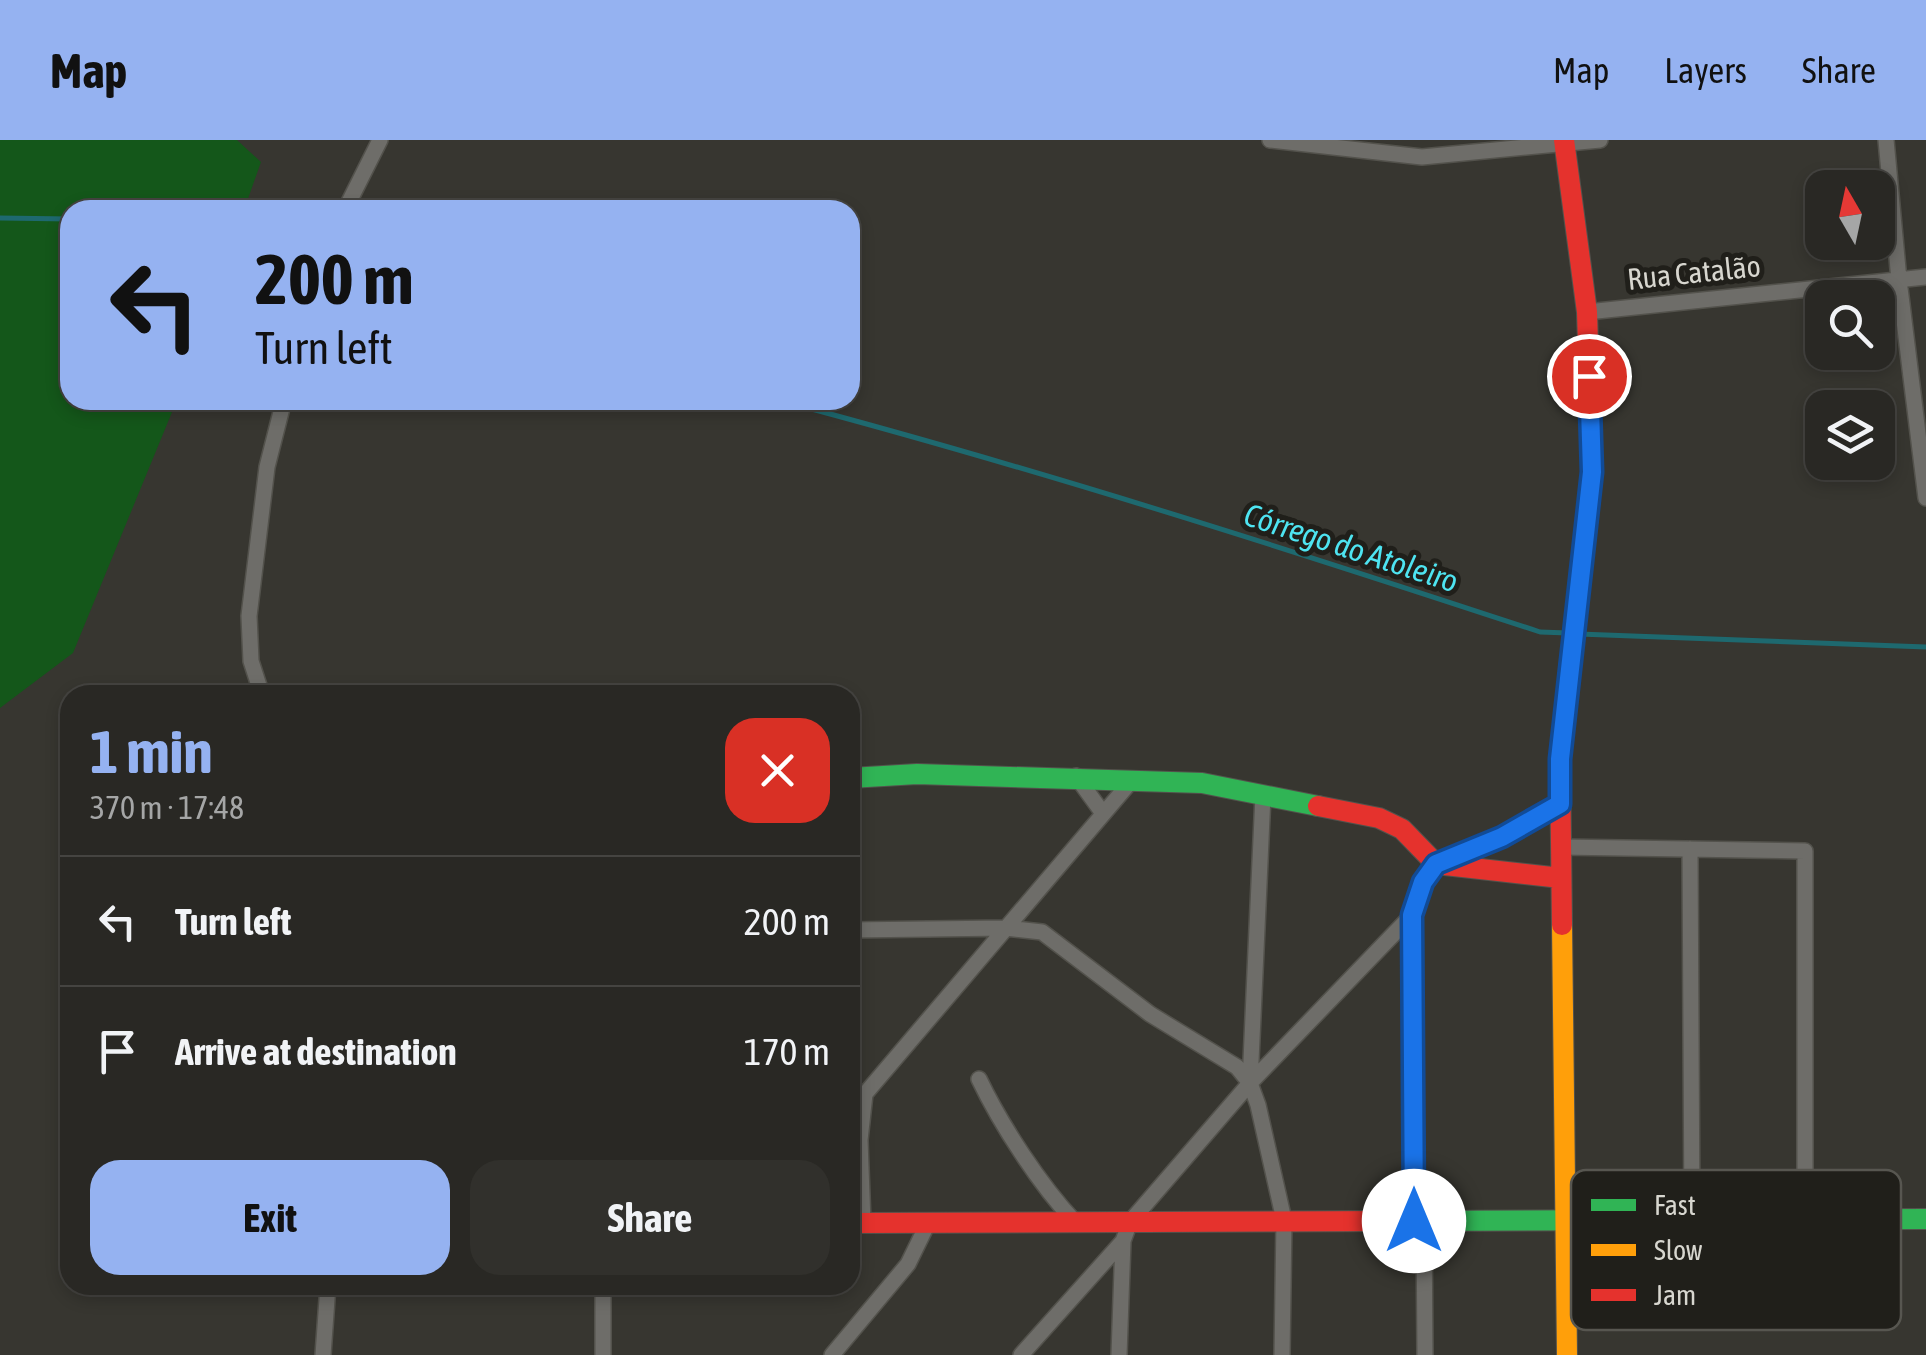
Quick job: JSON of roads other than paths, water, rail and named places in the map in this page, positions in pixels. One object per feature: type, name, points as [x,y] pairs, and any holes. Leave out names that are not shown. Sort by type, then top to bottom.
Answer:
[{"type":"street","points":[[350,200],[380,140]]},
{"type":"street","points":[[1270,140],[1422,156],[1600,140]]},
{"type":"street","points":[[1886,140],[1926,498]]},
{"type":"street","points":[[1564,142],[1586,312],[1592,472],[1560,759],[1566,1355]]},
{"type":"street","name":"Rua Catalão","points":[[1586,312],[1926,277]]},
{"type":"street","points":[[259,685],[251,661],[249,616],[266,467],[281,410]]},
{"type":"street","points":[[860,777],[917,774],[1076,776],[1202,782],[1379,818],[1402,829],[1436,864],[1561,878]]},
{"type":"street","points":[[1076,776],[1102,812]]},
{"type":"street","points":[[860,1140],[865,1094],[1133,779]]},
{"type":"street","points":[[1263,795],[1250,1083],[1284,1220],[1282,1355]]},
{"type":"street","points":[[1424,1355],[1412,915],[1423,882],[1436,864],[1502,837],[1560,804]]},
{"type":"street","points":[[1561,847],[1804,851],[1805,1170]]},
{"type":"street","points":[[1690,849],[1692,1170]]},
{"type":"street","points":[[1021,1355],[1250,1083],[1412,915]]},
{"type":"street","points":[[860,930],[1006,928],[1042,932],[1150,1014],[1237,1067],[1250,1083]]},
{"type":"street","points":[[979,1078],[992,1107],[1050,1196],[1075,1222]]},
{"type":"street","points":[[1901,1218],[1926,1218]]},
{"type":"street","points":[[860,1223],[1075,1222],[1126,1232],[1284,1220],[1571,1221]]},
{"type":"street","points":[[832,1355],[908,1264],[928,1223]]},
{"type":"street","points":[[1119,1355],[1126,1232]]},
{"type":"street","points":[[322,1355],[327,1295]]},
{"type":"street","points":[[603,1295],[604,1355]]},
{"type":"waterway","name":"Córrego do Atoleiro","points":[[0,218],[60,219]]},
{"type":"waterway","name":"Córrego do Atoleiro","points":[[814,410],[1161,510],[1540,632],[1568,633]]},
{"type":"waterway","name":"Córrego do Atoleiro","points":[[1579,634],[1926,647]]}]
